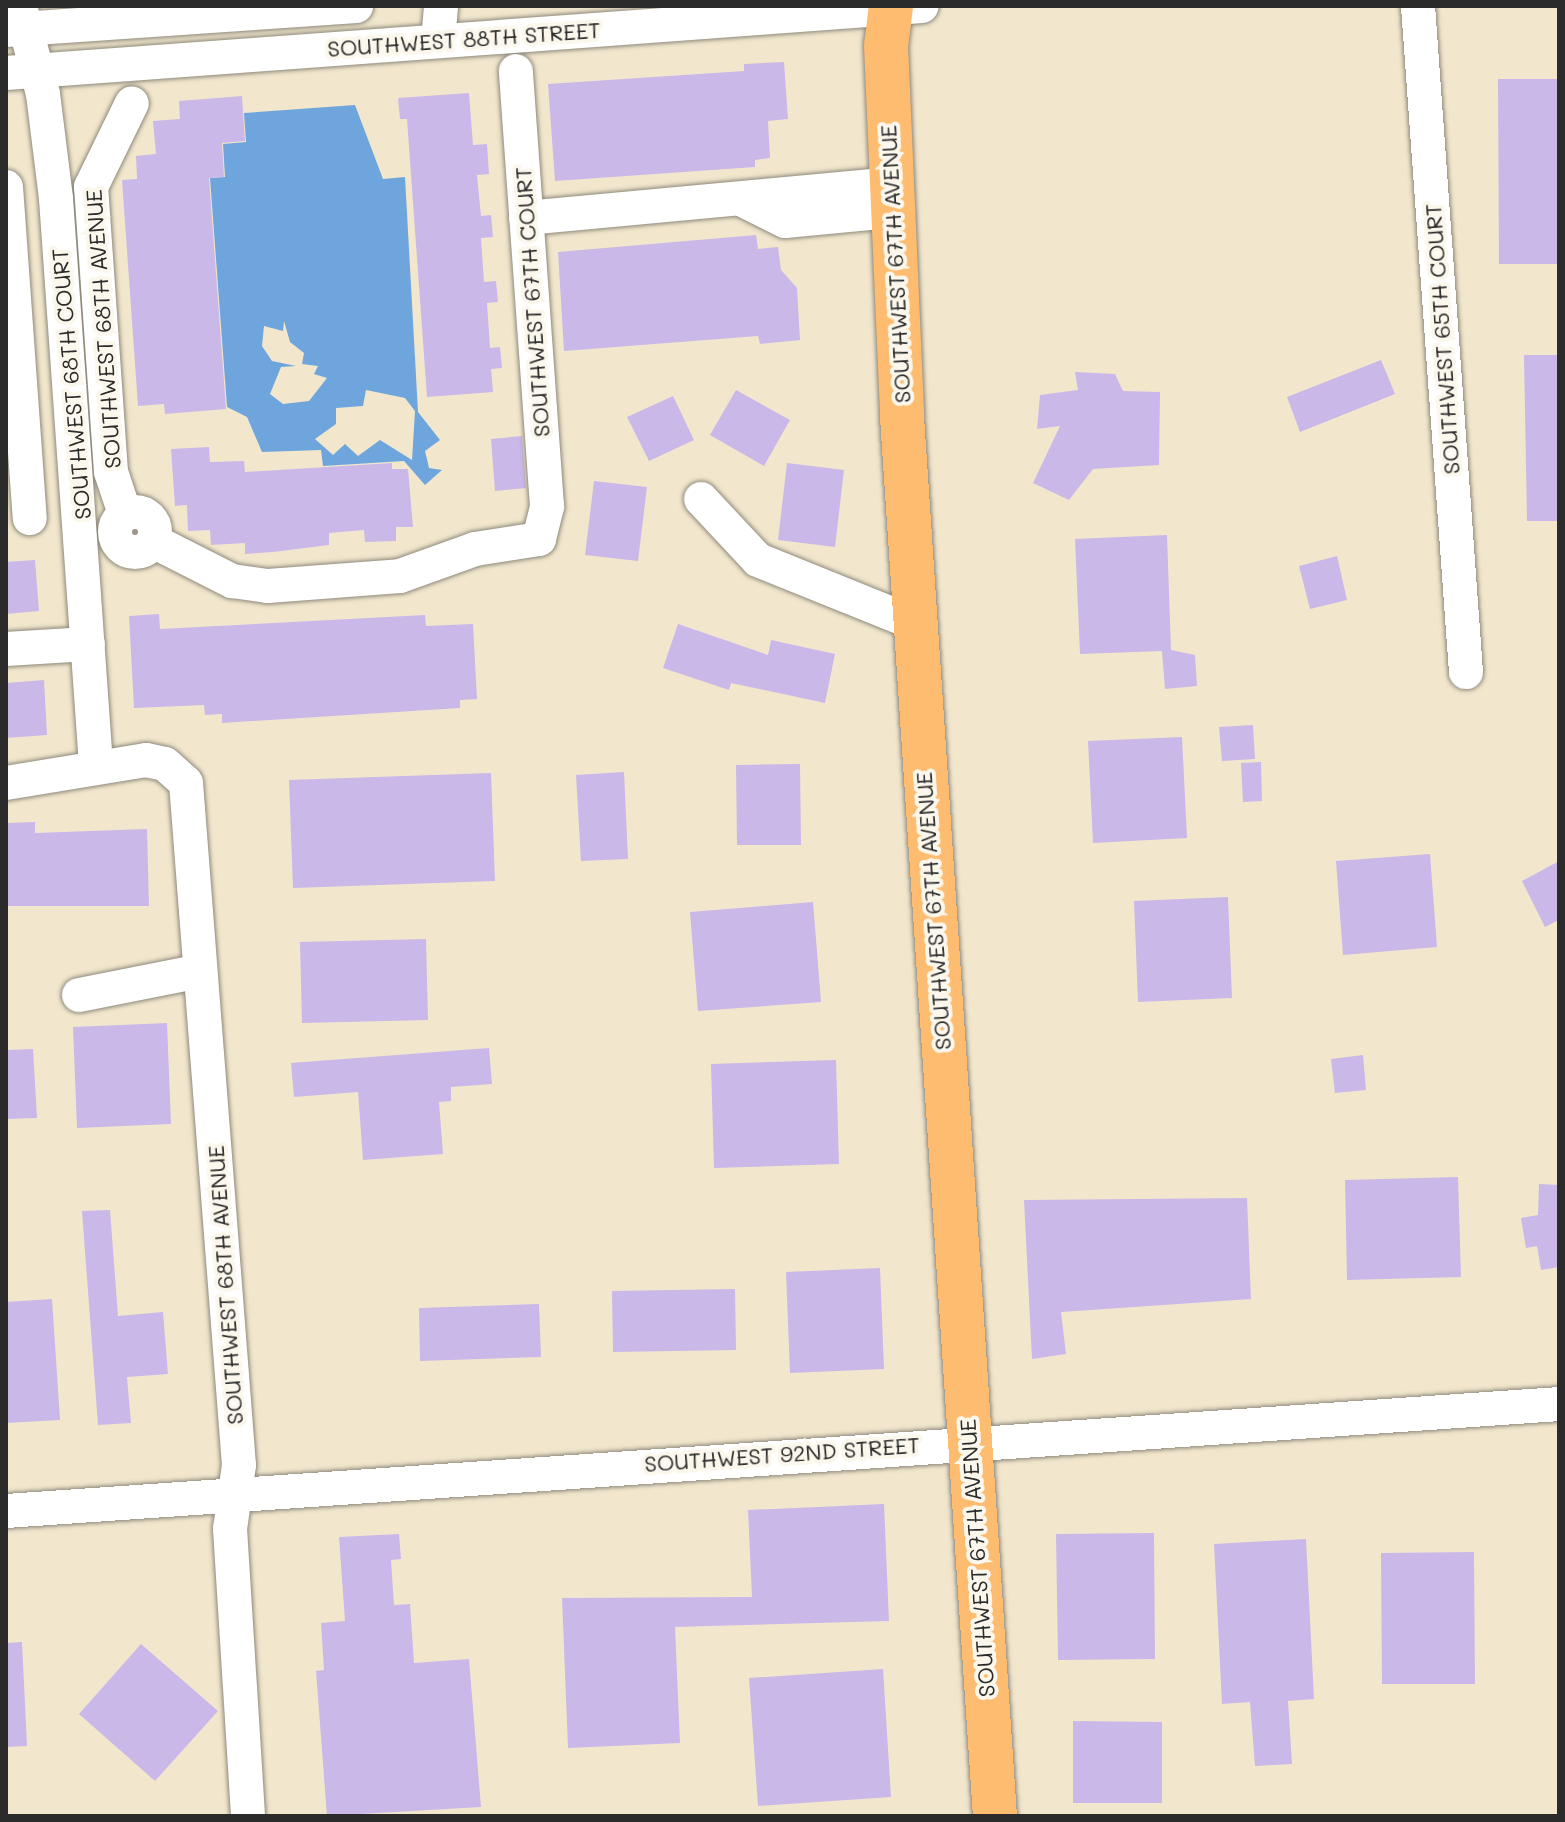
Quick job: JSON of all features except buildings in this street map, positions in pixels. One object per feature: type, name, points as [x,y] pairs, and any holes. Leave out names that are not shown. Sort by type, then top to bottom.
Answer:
[{"type":"main road","name":"SOUTHWEST 67TH AVENUE","points":[[901,7],[891,198],[914,623],[995,1816]]},
{"type":"street","name":"SOUTHWEST 88TH STREET","points":[[17,22],[356,6]]},
{"type":"street","points":[[438,41],[441,6]]},
{"type":"street","name":"SOUTHWEST 65TH COURT","points":[[1418,6],[1466,672]]},
{"type":"street","name":"SOUTHWEST 88TH STREET","points":[[22,72],[901,7]]},
{"type":"street","name":"SOUTHWEST 68TH COURT","points":[[17,22],[22,72],[61,260],[81,513],[96,766]]},
{"type":"street","name":"SOUTHWEST 67TH COURT","points":[[138,545],[232,581],[268,586],[400,576],[475,549],[531,544],[544,532],[516,71]]},
{"type":"street","name":"SOUTHWEST 68TH AVENUE","points":[[132,103],[91,187],[111,472],[125,514],[149,517],[138,545]]},
{"type":"street","points":[[6,187],[13,262],[18,518],[81,513]]},
{"type":"street","points":[[526,218],[743,200],[785,221],[891,198]]},
{"type":"street","points":[[13,262],[61,260]]},
{"type":"street","points":[[701,499],[758,560],[914,623]]},
{"type":"street","points":[[84,563],[138,545]]},
{"type":"street","points":[[6,649],[88,644]]},
{"type":"street","name":"SOUTHWEST 68TH AVENUE","points":[[96,766],[165,764],[188,795],[239,1465],[230,1529],[248,1816]]},
{"type":"street","points":[[6,783],[96,766]]},
{"type":"street","points":[[79,995],[200,971]]},
{"type":"street","name":"SOUTHWEST 92ND STREET","points":[[6,1511],[969,1442],[1559,1404]]},
{"type":"water","points":[[355,105],[383,179],[405,177],[418,412],[440,440],[425,451],[429,468],[442,470],[425,485],[404,461],[323,466],[321,450],[262,452],[247,417],[227,407],[210,178],[225,177],[223,144],[246,142],[244,113]],"holes":[[[284,321],[290,342],[304,353],[302,364],[318,366],[314,374],[327,378],[309,401],[283,404],[270,394],[281,367],[296,366],[272,361],[262,346],[264,326],[283,331]],[[366,390],[405,398],[415,411],[412,460],[380,440],[358,456],[345,444],[333,455],[315,439],[336,424],[336,408],[363,406]]]}]
